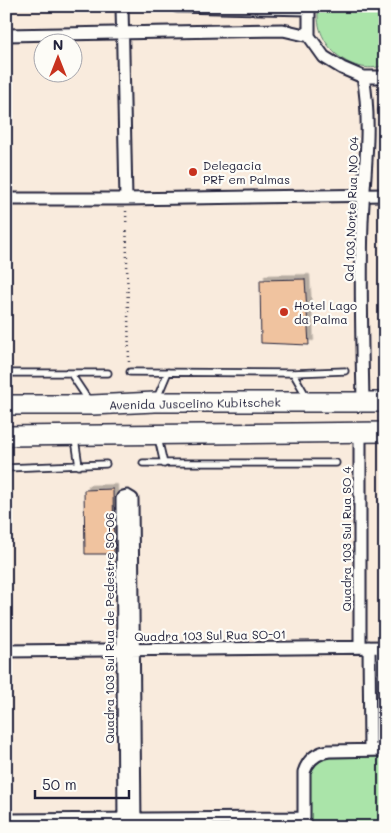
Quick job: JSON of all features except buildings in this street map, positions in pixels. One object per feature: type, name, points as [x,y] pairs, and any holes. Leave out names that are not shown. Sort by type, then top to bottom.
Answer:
[{"type":"main road","name":"Avenida Juscelino Kubitschek","points":[[6,405],[92,405],[156,402],[385,402]]},
{"type":"main road","points":[[6,436],[385,432]]},
{"type":"street","points":[[122,6],[121,33],[126,200]]},
{"type":"street","points":[[177,6],[308,8],[309,36],[324,56],[342,68],[363,77],[385,77]]},
{"type":"street","points":[[6,35],[283,30],[309,36]]},
{"type":"street","name":"Qd 103 Norte Rua NO 04","points":[[363,77],[367,112],[362,223],[363,402]]},
{"type":"street","points":[[6,199],[126,200],[385,195]]},
{"type":"street","name":"Quadra 103 Sul Rua SO 4","points":[[360,432],[365,647],[370,750]]},
{"type":"street","name":"Quadra 103 Sul Rua de Pedestre SO-06","points":[[128,649],[132,499],[127,496],[122,499],[128,649],[130,823]]},
{"type":"street","points":[[6,820],[130,823],[304,823],[304,772],[310,760],[322,752],[384,750],[384,647]]},
{"type":"street","name":"Quadra 103 Sul Rua SO-01","points":[[6,651],[384,647]]},
{"type":"lane","points":[[130,372],[293,373],[345,371]]},
{"type":"lane","points":[[156,402],[168,372]]},
{"type":"lane","points":[[6,374],[108,373]]},
{"type":"lane","points":[[293,373],[311,403]]},
{"type":"lane","points":[[70,374],[92,405]]},
{"type":"lane","points":[[157,434],[164,464]]},
{"type":"lane","points":[[74,435],[79,466]]},
{"type":"lane","points":[[143,463],[336,463]]},
{"type":"lane","points":[[6,468],[106,464]]},
{"type":"path","points":[[126,200],[130,372]]},
{"type":"green space","points":[[319,6],[385,6],[385,65],[372,68],[359,66],[347,62],[336,54],[327,44],[321,32],[318,19]]},
{"type":"green space","points":[[385,757],[385,827],[309,827],[309,775],[315,764],[327,758]]},
{"type":"place","name":"Delegacia PRF em Palmas","points":[[193,172]]},
{"type":"place","name":"Hotel Lago da Palma","points":[[284,312]]}]
